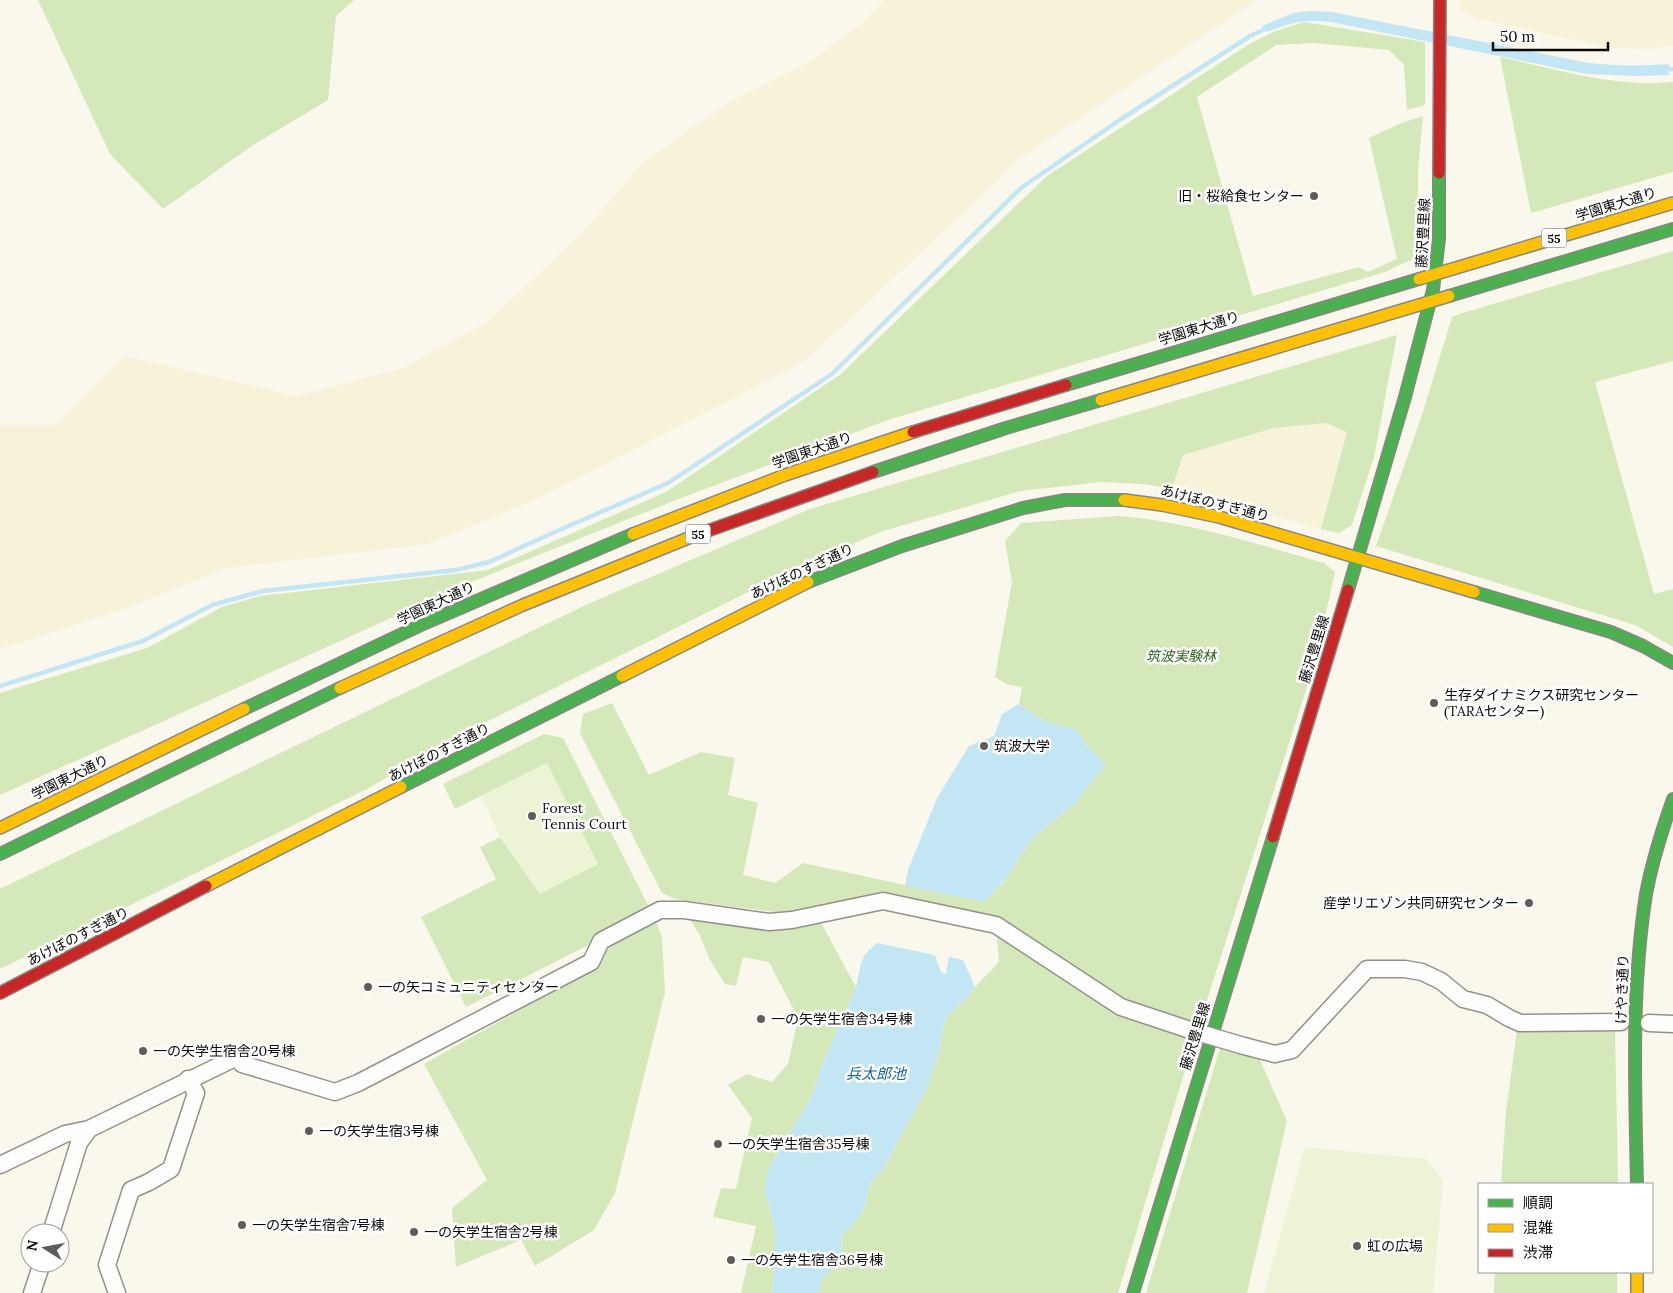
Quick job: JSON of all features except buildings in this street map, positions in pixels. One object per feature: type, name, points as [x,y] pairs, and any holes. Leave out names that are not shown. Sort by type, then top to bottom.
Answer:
[{"type":"main road","name":"藤沢豊里線","points":[[1133,1293],[1358,558],[1430,301],[1439,256],[1440,0]]},
{"type":"main road","name":"学園東大通り","points":[[0,828],[227,717],[455,610],[566,561],[732,495],[881,442],[998,405],[1673,203]]},
{"type":"main road","name":"55","points":[[0,854],[456,634],[574,584],[739,518],[924,454],[1673,229]]},
{"type":"main road","name":"あけぼのすぎ通り","points":[[0,993],[159,910],[815,578],[870,557],[994,516],[1034,505],[1066,500],[1133,500],[1172,505],[1219,517],[1611,632],[1643,646],[1673,663]]},
{"type":"main road","name":"けやき通り","points":[[1637,1183],[1636,994],[1638,953],[1653,858],[1661,829],[1673,799]]},
{"type":"main road","points":[[1637,1273],[1637,1293]]},
{"type":"street","points":[[0,1165],[65,1134],[89,1128],[239,1056],[242,1064],[335,1092],[358,1083],[591,962],[601,941],[660,910],[684,910],[769,922],[792,920],[883,901],[996,926],[1122,1007],[1193,1031],[1274,1054],[1292,1050],[1366,969],[1404,969],[1422,972],[1441,981],[1463,999],[1487,1005],[1520,1023],[1621,1022]]},
{"type":"street","points":[[1649,1023],[1673,1024]]},
{"type":"street","points":[[116,1293],[107,1265],[131,1190],[171,1169],[196,1093],[188,1079]]},
{"type":"street","points":[[54,1223],[79,1143],[89,1128]]},
{"type":"street","points":[[32,1293],[39,1273]]},
{"type":"shaded area","points":[[884,0],[1256,0],[1016,160],[977,200],[805,361],[602,466],[530,502],[428,544],[226,568],[125,609],[0,649],[0,425],[56,425],[125,356],[297,396],[403,368],[486,323],[579,236],[643,163],[731,101],[813,60],[861,24]]},
{"type":"shaded area","points":[[1460,0],[1673,0],[1673,46],[1646,49],[1610,48],[1475,18],[1460,9]]},
{"type":"shaded area","points":[[1326,423],[1347,431],[1321,529],[1172,489],[1183,455],[1274,428]]},
{"type":"green space","points":[[38,0],[354,0],[336,16],[328,100],[253,145],[163,209],[110,154]]},
{"type":"green space","points":[[1304,22],[1425,42],[1425,105],[1407,110],[1404,65],[1389,50],[1314,43],[1276,45],[1197,97],[1253,296],[1359,267],[1368,272],[1397,259],[1369,138],[1399,124],[1423,116],[1418,169],[1418,243],[1413,259],[1385,272],[888,420],[681,498],[464,585],[0,795],[0,693],[147,648],[222,607],[260,596],[488,570],[666,492],[841,374],[1047,176],[1249,44],[1273,32]]},
{"type":"green space","points":[[1500,57],[1608,80],[1651,83],[1673,82],[1673,172],[1531,213]]},
{"type":"green space","points":[[1673,251],[1673,361],[1595,382],[1654,594],[1673,589],[1673,647],[1635,625],[1376,546],[1422,415],[1452,317]]},
{"type":"green space","points":[[1397,335],[1374,457],[1352,525],[1339,533],[1321,529],[1347,432],[1326,423],[1274,428],[1183,455],[1172,489],[1144,484],[1101,482],[1021,491],[883,531],[799,567],[460,735],[367,789],[0,969],[0,889],[590,603],[810,509]]},
{"type":"green space","name":"筑波実験林","points":[[1118,516],[1170,523],[1222,534],[1324,563],[1335,572],[1314,665],[1192,1047],[1118,1293],[819,1293],[821,1281],[840,1259],[842,1235],[854,1224],[864,1208],[871,1182],[885,1167],[937,1059],[944,1024],[949,1014],[968,997],[999,962],[996,925],[988,918],[877,893],[784,913],[675,899],[662,893],[580,733],[583,714],[612,703],[649,775],[701,752],[735,758],[728,795],[758,803],[743,875],[775,883],[803,863],[984,902],[1003,883],[1032,839],[1075,803],[1105,764],[1088,747],[1077,730],[1044,721],[1019,704],[1022,687],[1006,684],[995,677],[1012,582],[1005,541],[1021,523]]},
{"type":"green space","points":[[544,734],[563,738],[652,913],[466,1007],[421,917],[496,879],[480,847],[500,837],[540,894],[547,763],[455,809],[443,784]]},
{"type":"green space","name":"Forest Tennis Court","points":[[547,763],[598,864],[540,894],[500,837],[481,796]]},
{"type":"green space","points":[[690,919],[819,919],[856,987],[821,1068],[812,1096],[770,1166],[765,1193],[775,1228],[775,1266],[772,1293],[741,1293],[756,1226],[713,1217],[721,1188],[736,1189],[752,1118],[728,1085],[747,1074],[772,1082],[788,1064],[798,1018],[769,962],[743,957],[736,986],[725,984],[710,960],[700,936]]},
{"type":"green space","points":[[655,920],[662,937],[665,992],[615,1193],[594,1230],[535,1266],[521,1240],[456,1267],[452,1208],[487,1180],[424,1064],[599,965],[610,945]]},
{"type":"green space","points":[[1615,1028],[1618,1183],[1501,1183],[1506,1111],[1517,1030]]},
{"type":"green space","points":[[1220,1048],[1259,1058],[1287,1121],[1247,1293],[1146,1293]]},
{"type":"green space","name":"虹の広場","points":[[1305,1147],[1426,1159],[1443,1180],[1433,1293],[1264,1293]]},
{"type":"green space","points":[[1495,1273],[1617,1273],[1617,1293],[1494,1293]]},
{"type":"water","points":[[1309,11],[1332,12],[1589,63],[1609,65],[1669,64],[1669,75],[1587,74],[1331,22],[1298,22],[1267,32],[1262,26],[1293,13]]},
{"type":"water","points":[[1019,704],[1044,721],[1077,730],[1088,747],[1106,764],[1075,803],[1032,839],[1005,880],[984,902],[905,886],[908,870],[937,798],[969,746],[994,736],[1002,714]]},
{"type":"water","name":"兵太郎池","points":[[877,943],[935,955],[941,972],[946,974],[949,957],[963,960],[975,987],[968,997],[949,1014],[944,1024],[937,1059],[924,1095],[885,1167],[871,1182],[864,1208],[854,1224],[842,1235],[840,1259],[821,1281],[819,1293],[772,1293],[775,1266],[775,1228],[765,1193],[766,1179],[770,1166],[812,1096],[821,1068],[856,987],[861,963],[865,954]]},
{"type":"waterway","points":[[0,686],[143,641],[212,605],[263,591],[456,570],[489,562],[668,483],[832,374],[1021,188],[1121,119],[1250,36],[1270,27]]},
{"type":"waterway","points":[[1663,70],[1673,69]]},
{"type":"traffic: fast","points":[[1348,590],[1405,397],[1433,290],[1439,239],[1439,173]]},
{"type":"traffic: fast","points":[[1449,296],[1673,229]]},
{"type":"traffic: fast","points":[[1066,385],[1419,279]]},
{"type":"traffic: fast","points":[[873,472],[1006,428],[1101,400]]},
{"type":"traffic: fast","points":[[808,582],[902,546],[1023,508],[1065,500],[1124,500]]},
{"type":"traffic: fast","points":[[244,709],[423,624],[633,534]]},
{"type":"traffic: fast","points":[[1474,592],[1611,632],[1643,646],[1673,663]]},
{"type":"traffic: fast","points":[[401,787],[622,676]]},
{"type":"traffic: fast","points":[[0,854],[340,688]]},
{"type":"traffic: fast","points":[[1637,1183],[1635,1039],[1641,930],[1651,870],[1673,799]]},
{"type":"traffic: fast","points":[[1133,1293],[1273,837]]},
{"type":"traffic: slow","points":[[1419,279],[1673,203]]},
{"type":"traffic: slow","points":[[1101,400],[1449,296]]},
{"type":"traffic: slow","points":[[633,534],[785,475],[913,432]]},
{"type":"traffic: slow","points":[[1124,500],[1162,505],[1219,517],[1474,592]]},
{"type":"traffic: slow","points":[[340,688],[523,605],[696,535]]},
{"type":"traffic: slow","points":[[622,676],[808,582]]},
{"type":"traffic: slow","points":[[0,828],[244,709]]},
{"type":"traffic: slow","points":[[206,886],[401,787]]},
{"type":"traffic: slow","points":[[1637,1273],[1637,1293]]},
{"type":"traffic: jam","points":[[1439,173],[1440,0]]},
{"type":"traffic: jam","points":[[913,432],[1066,385]]},
{"type":"traffic: jam","points":[[696,535],[873,472]]},
{"type":"traffic: jam","points":[[1273,837],[1348,590]]},
{"type":"traffic: jam","points":[[0,993],[206,886]]},
{"type":"place","name":"旧・桜給食センター","points":[[1314,196]]},
{"type":"place","name":"生存ダイナミクス研究センター (TARAセンター)","points":[[1434,703]]},
{"type":"place","name":"筑波大学","points":[[984,746]]},
{"type":"place","name":"Forest Tennis Court","points":[[532,816]]},
{"type":"place","name":"産学リエゾン共同研究センター","points":[[1529,903]]},
{"type":"place","name":"一の矢コミュニティセンター","points":[[368,987]]},
{"type":"place","name":"一の矢学生宿舎34号棟","points":[[761,1019]]},
{"type":"place","name":"一の矢学生宿舎20号棟","points":[[143,1051]]},
{"type":"place","name":"一の矢学生宿3号棟","points":[[309,1131]]},
{"type":"place","name":"一の矢学生宿舎35号棟","points":[[718,1144]]},
{"type":"place","name":"一の矢学生宿舎7号棟","points":[[242,1225]]},
{"type":"place","name":"一の矢学生宿舎2号棟","points":[[414,1232]]},
{"type":"place","name":"虹の広場","points":[[1357,1246]]},
{"type":"place","name":"一の矢学生宿舎36号棟","points":[[731,1260]]}]
